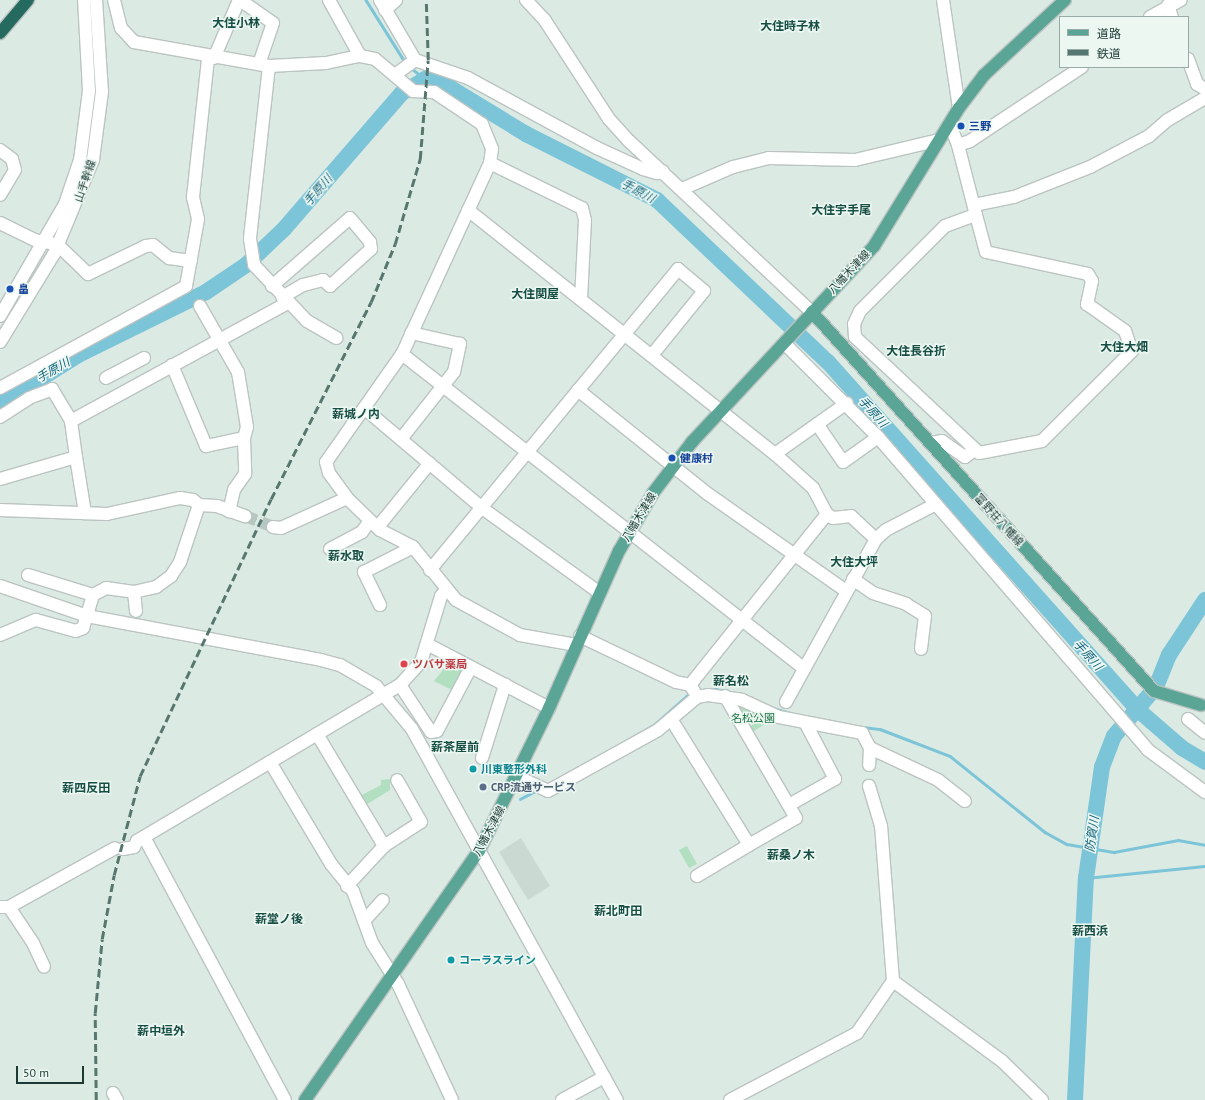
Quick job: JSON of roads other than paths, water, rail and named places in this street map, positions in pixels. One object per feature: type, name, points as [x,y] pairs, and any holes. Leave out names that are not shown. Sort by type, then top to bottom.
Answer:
[{"type":"highway","points":[[0,32],[28,0]]},
{"type":"main road","name":"八幡木津線","points":[[305,1100],[393,976],[478,851],[549,708],[578,641],[629,533],[672,466],[720,411],[874,246],[939,140],[950,125],[959,108],[984,75],[1065,0]]},
{"type":"main road","name":"富野荘八幡線","points":[[809,315],[930,443],[1154,691],[1201,706]]},
{"type":"street","name":"山手幹線","points":[[0,316],[45,242],[74,181],[86,126],[89,91],[84,0]]},
{"type":"street","name":"山手幹線","points":[[0,342],[58,245],[93,160],[99,128],[102,92],[96,0]]},
{"type":"street","points":[[114,0],[121,28],[134,42],[211,58],[264,65],[326,63],[360,56],[406,69],[481,82],[532,115],[642,169],[657,173],[663,171]]},
{"type":"street","points":[[0,388],[186,286],[198,219],[193,197],[211,58],[239,0],[274,23],[264,65],[249,247],[254,265],[307,322],[336,338]]},
{"type":"street","points":[[329,0],[360,56]]},
{"type":"street","points":[[396,0],[382,5],[413,91],[444,97],[482,124],[492,149],[490,163],[402,354],[365,409],[326,462],[329,473],[347,498],[369,522],[380,530],[413,547],[446,590],[474,612],[520,635],[578,641],[694,691],[742,700],[766,713],[806,724],[862,733],[870,748],[869,765]]},
{"type":"street","points":[[526,0],[544,19],[609,119],[809,315]]},
{"type":"street","points":[[943,0],[959,108]]},
{"type":"street","points":[[1153,16],[1170,11],[1181,0]]},
{"type":"street","points":[[1189,62],[1197,84],[1205,89]]},
{"type":"street","points":[[958,146],[970,141],[1080,68]]},
{"type":"street","points":[[950,125],[958,146],[975,210],[986,252],[1088,274],[1092,282],[1087,304],[1125,331],[1132,351],[1042,441],[978,453],[973,451],[855,337],[854,324],[860,311],[945,226],[975,210],[1014,197],[1090,167],[1149,136],[1166,121],[1205,98]]},
{"type":"street","points":[[682,190],[733,167],[768,158],[855,160],[939,140]]},
{"type":"street","points":[[0,150],[12,160],[15,170],[0,195]]},
{"type":"street","points":[[490,163],[582,208],[585,220],[581,298]]},
{"type":"street","points":[[468,210],[581,298],[775,454],[813,488],[827,514],[833,518],[851,516],[876,539]]},
{"type":"street","points":[[71,421],[220,340],[285,300],[303,285],[324,280],[330,286],[371,249],[370,242],[350,218],[272,286]]},
{"type":"street","points":[[0,224],[45,242],[58,245],[88,274],[146,246],[153,245],[169,258],[191,261]]},
{"type":"street","points":[[430,570],[529,453],[623,333],[678,268],[704,291],[652,355]]},
{"type":"street","points":[[200,306],[238,372],[247,427],[244,438],[245,474],[234,490],[229,511]]},
{"type":"street","points":[[401,439],[444,387],[454,372],[460,344],[411,332]]},
{"type":"street","points":[[786,342],[847,403],[878,437],[1148,750],[1205,792]]},
{"type":"street","points":[[402,354],[802,667]]},
{"type":"street","points":[[106,378],[144,358]]},
{"type":"street","points":[[172,365],[206,446],[244,438]]},
{"type":"street","points":[[125,368],[134,386]]},
{"type":"street","points":[[0,417],[29,398],[52,390],[71,421],[85,513]]},
{"type":"street","points":[[578,390],[672,466],[793,555],[846,591]]},
{"type":"street","points":[[775,454],[847,403]]},
{"type":"street","points":[[365,409],[482,508],[600,593]]},
{"type":"street","points":[[817,424],[842,462],[878,437]]},
{"type":"street","points":[[930,443],[942,440],[965,457],[973,451]]},
{"type":"street","points":[[0,479],[76,457]]},
{"type":"street","points":[[380,530],[381,523],[430,463]]},
{"type":"street","points":[[0,510],[107,514],[180,498],[193,500],[199,505],[245,516]]},
{"type":"street","points":[[272,527],[281,528],[347,498]]},
{"type":"street","points":[[786,702],[802,667],[876,539],[886,530],[936,504]]},
{"type":"street","points":[[28,575],[93,595],[106,588],[134,592],[156,587],[171,576],[180,562],[199,505]]},
{"type":"street","points":[[516,776],[548,791],[671,719],[694,691],[739,619],[827,514]]},
{"type":"street","points":[[330,549],[362,532],[369,522]]},
{"type":"street","points":[[380,605],[364,572],[413,547]]},
{"type":"street","points":[[852,579],[873,593],[906,604],[925,616],[921,648]]},
{"type":"street","points":[[0,586],[87,616],[321,660],[363,676],[385,694],[412,729],[478,851],[617,1100]]},
{"type":"street","points":[[44,967],[34,943],[4,907],[119,849],[134,847],[144,838],[400,685],[421,662],[441,596],[446,590]]},
{"type":"street","points":[[134,592],[136,611]]},
{"type":"street","points":[[0,635],[36,620],[76,631],[83,628],[93,595]]},
{"type":"street","points":[[427,644],[549,708]]},
{"type":"street","points":[[400,685],[431,732],[437,731],[471,667]]},
{"type":"street","points":[[482,758],[505,685]]},
{"type":"street","points":[[697,876],[796,818],[725,696]]},
{"type":"street","points":[[671,719],[749,845]]},
{"type":"street","points":[[1188,719],[1205,733]]},
{"type":"street","points":[[789,805],[835,779],[806,724]]},
{"type":"street","points":[[316,734],[384,846]]},
{"type":"street","points":[[870,748],[938,780],[965,801]]},
{"type":"street","points":[[270,762],[347,886],[353,891],[372,943],[393,976],[452,1100]]},
{"type":"street","points":[[347,886],[384,846],[421,822],[396,780]]},
{"type":"street","points":[[730,1100],[858,1033],[893,981],[881,826],[869,786]]},
{"type":"street","points":[[144,838],[285,1100]]},
{"type":"street","points":[[364,921],[382,906]]},
{"type":"street","points":[[893,981],[1002,1061],[1042,1100]]},
{"type":"street","points":[[562,1100],[604,1077]]},
{"type":"waterway","points":[[366,0],[405,62]]},
{"type":"waterway","points":[[410,67],[425,79]]},
{"type":"waterway","name":"手原川","points":[[0,404],[78,355],[206,292],[246,265],[284,229],[402,93],[425,79],[449,87],[526,134],[657,200],[828,362],[1137,709],[1182,748],[1205,762]]},
{"type":"waterway","name":"防賀川","points":[[1075,1100],[1086,878],[1102,767],[1114,736],[1156,687],[1169,655],[1205,600]]},
{"type":"waterway","points":[[697,691],[716,689],[743,695]]},
{"type":"waterway","points":[[624,742],[655,724],[690,693]]},
{"type":"waterway","points":[[773,708],[791,713]]},
{"type":"waterway","points":[[863,727],[880,729],[950,756],[1045,832],[1067,844],[1114,852],[1178,840],[1205,845]]},
{"type":"waterway","points":[[520,799],[537,790]]},
{"type":"waterway","points":[[1086,878],[1205,866]]},
{"type":"tunnel","points":[[245,516],[273,527]]},
{"type":"railway","points":[[96,1100],[95,1013],[102,939],[114,875],[140,776],[271,499],[371,302],[395,244],[420,159],[428,60],[426,0]]},
{"type":"place","name":"三野","points":[[961,126]]},
{"type":"place","name":"畠","points":[[10,289]]},
{"type":"place","name":"健康村","points":[[672,458]]},
{"type":"place","name":"ツバサ薬局","points":[[404,664]]},
{"type":"place","name":"川東整形外科","points":[[473,769]]},
{"type":"place","name":"CRP流通サービス","points":[[483,787]]},
{"type":"place","name":"コーラスライン","points":[[451,960]]},
{"type":"district","name":"大住小林","points":[[236,23]]},
{"type":"district","name":"大住時子林","points":[[790,26]]},
{"type":"district","name":"大住宇手尾","points":[[841,210]]},
{"type":"district","name":"大住関屋","points":[[535,294]]},
{"type":"district","name":"大住大畑","points":[[1124,347]]},
{"type":"district","name":"大住長谷折","points":[[916,351]]},
{"type":"district","name":"薪城ノ内","points":[[356,414]]},
{"type":"district","name":"薪水取","points":[[346,556]]},
{"type":"district","name":"大住大坪","points":[[854,562]]},
{"type":"district","name":"薪名松","points":[[731,681]]},
{"type":"district","name":"薪茶屋前","points":[[455,747]]},
{"type":"district","name":"薪四反田","points":[[86,788]]},
{"type":"district","name":"薪桑ノ木","points":[[791,855]]},
{"type":"district","name":"薪北町田","points":[[618,911]]},
{"type":"district","name":"薪堂ノ後","points":[[279,919]]},
{"type":"district","name":"薪西浜","points":[[1090,931]]},
{"type":"district","name":"薪中垣外","points":[[161,1031]]},
{"type":"park label","name":"名松公園","points":[[753,718]]}]
